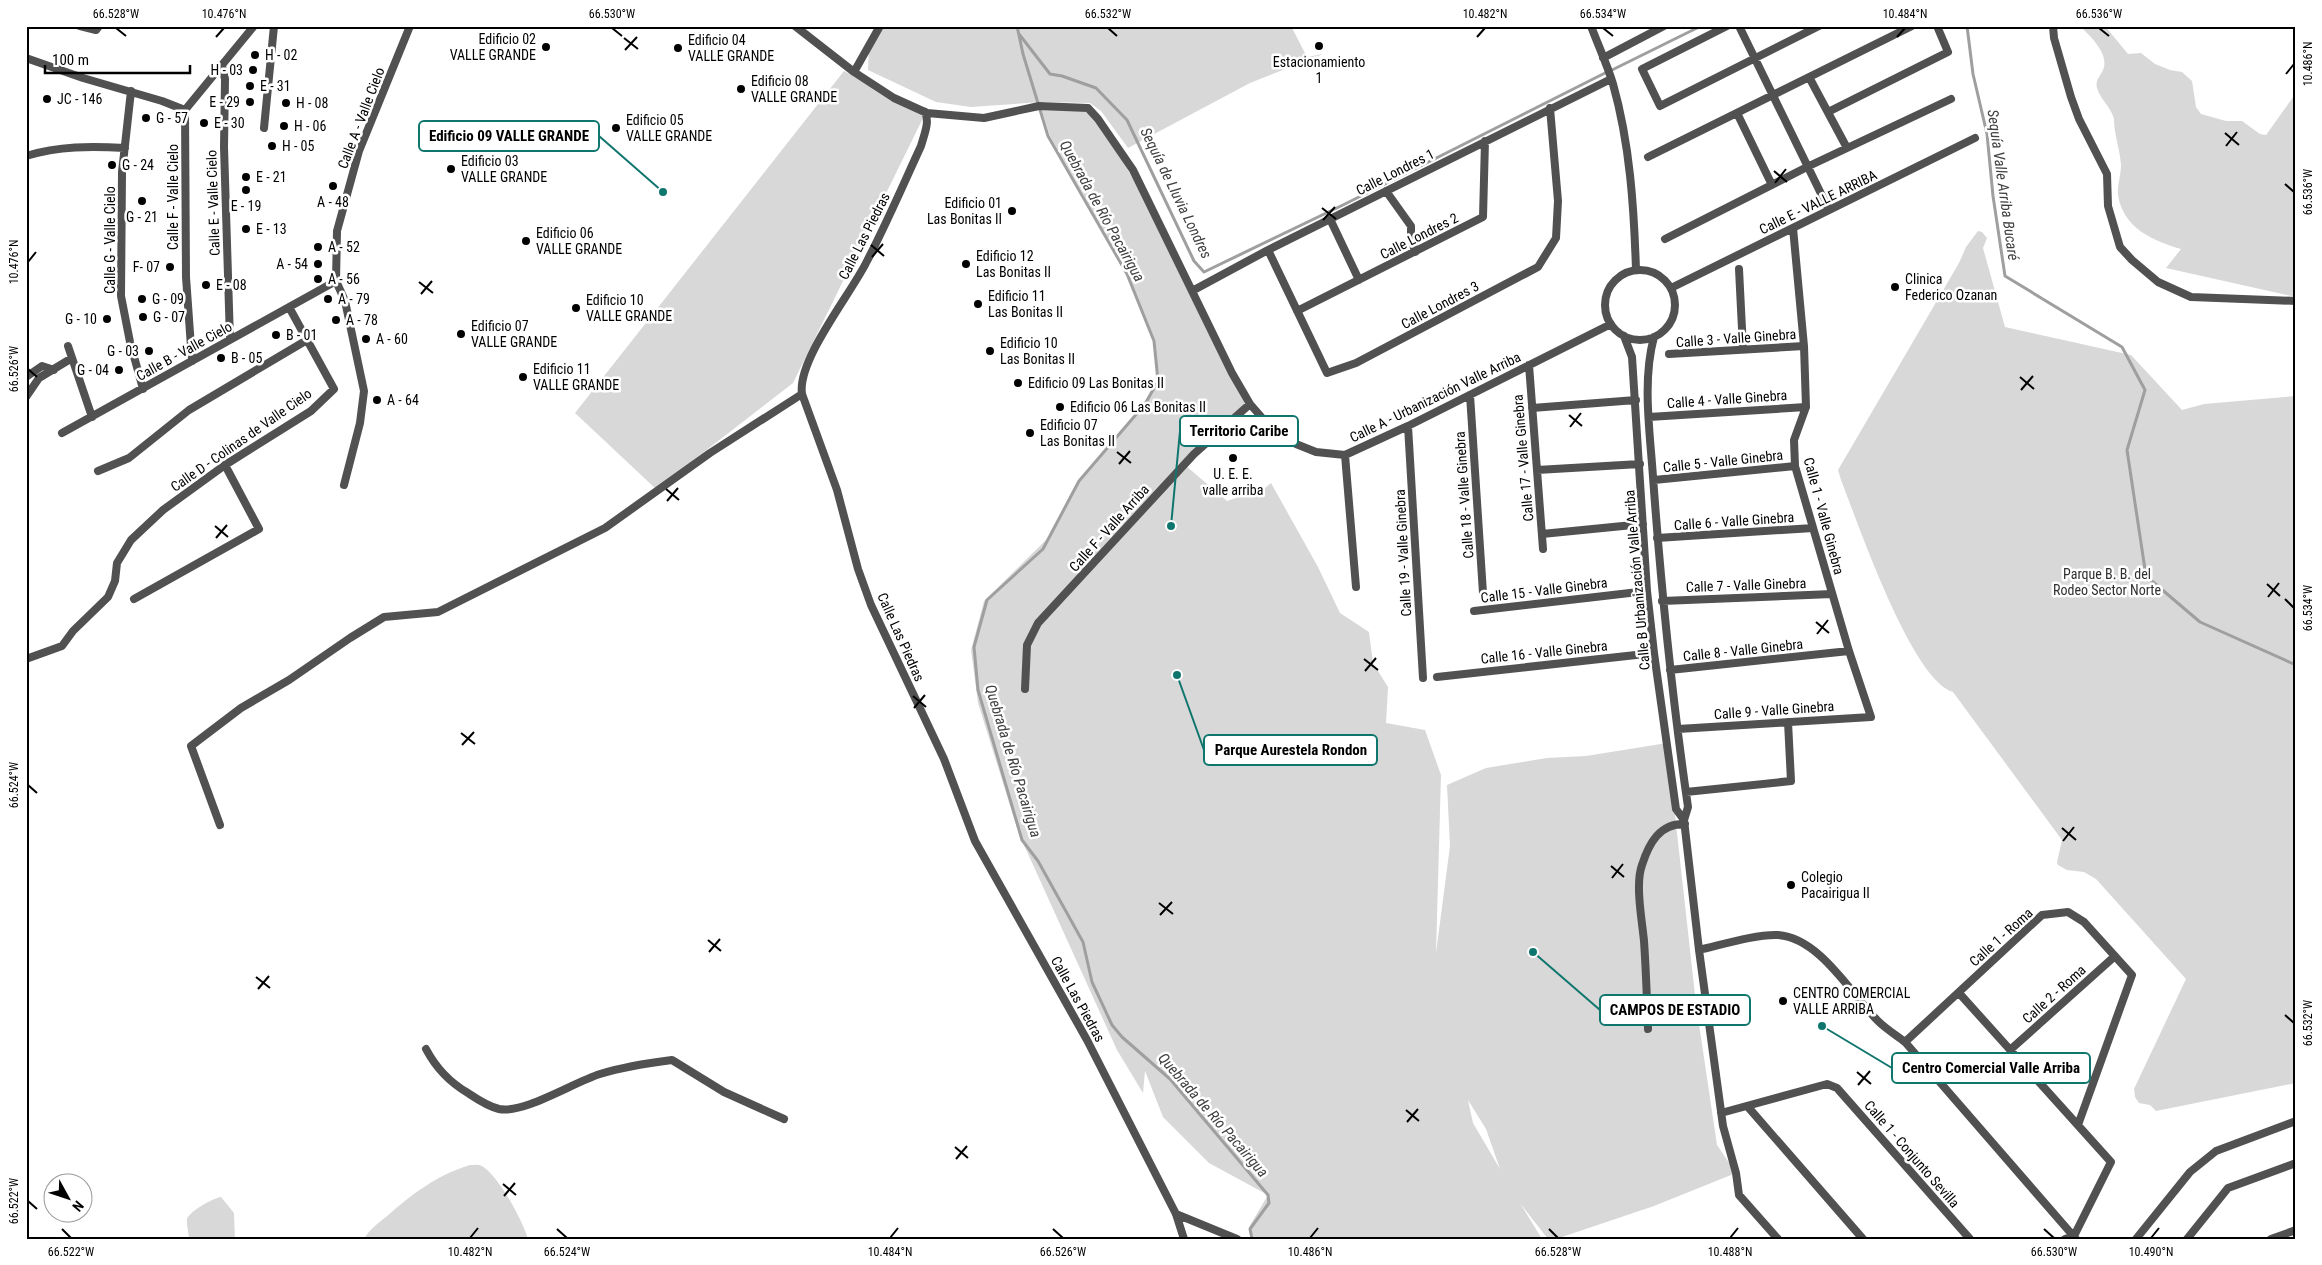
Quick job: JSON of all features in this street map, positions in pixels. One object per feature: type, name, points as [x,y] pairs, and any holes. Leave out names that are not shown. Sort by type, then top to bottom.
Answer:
[{"type":"street","points":[[80,26],[97,28]]},
{"type":"street","points":[[26,58],[185,110],[254,26]]},
{"type":"street","points":[[264,128],[274,26]]},
{"type":"street","name":"Calle A - Valle Cielo","points":[[344,485],[360,424],[364,391],[345,301],[336,280],[337,231],[359,151],[410,26]]},
{"type":"street","points":[[795,26],[854,72],[894,98],[925,112]]},
{"type":"street","points":[[854,72],[880,26]]},
{"type":"street","points":[[1591,26],[1612,79],[1626,148],[1634,212],[1636,270]]},
{"type":"street","points":[[1603,58],[1664,26]]},
{"type":"street","points":[[1727,26],[1642,69],[1660,106],[1819,26]]},
{"type":"street","points":[[1739,26],[1829,210]]},
{"type":"street","points":[[1648,157],[1912,26]]},
{"type":"street","points":[[1828,112],[1948,52],[1937,26]]},
{"type":"street","points":[[2053,26],[2054,38],[2079,119],[2107,174],[2108,206],[2120,247],[2158,282],[2190,297],[2296,301]]},
{"type":"street","name":"Calle E - Valle Cielo","points":[[222,66],[225,79],[224,147],[230,340]]},
{"type":"street","points":[[1809,77],[1847,148]]},
{"type":"street","name":"Calle Londres 1","points":[[1192,291],[1330,218],[1612,79]]},
{"type":"street","name":"Calle G - Valle Cielo","points":[[130,91],[122,172],[121,296],[130,342],[143,389]]},
{"type":"street","points":[[1665,239],[1809,166],[1950,99]]},
{"type":"street","name":"Calle A - Urbanización Valle Arriba","points":[[925,112],[984,118],[1039,106],[1088,108],[1098,118],[1133,170],[1250,404],[1270,427],[1296,444],[1316,452],[1345,455],[1408,426],[1611,324]]},
{"type":"street","name":"Calle Londres 3","points":[[1268,250],[1327,373],[1356,363],[1538,267],[1556,238],[1558,201],[1550,108]]},
{"type":"street","name":"Calle F - Valle Cielo","points":[[185,110],[186,276],[192,362]]},
{"type":"street","name":"Calle Las Piedras","points":[[925,112],[927,116],[926,132],[921,146],[865,265],[814,350],[800,384],[802,394],[837,490],[858,569],[874,613],[944,759],[975,841],[1087,1040],[1176,1214],[1184,1239]]},
{"type":"street","points":[[1737,113],[1772,185]]},
{"type":"street","name":"Calle E - VALLE ARRIBA","points":[[1671,288],[1975,138]]},
{"type":"street","name":"Calle Londres 2","points":[[1298,311],[1484,217],[1485,141]]},
{"type":"street","points":[[26,156],[49,149],[85,146],[125,148]]},
{"type":"street","points":[[1386,190],[1411,226],[1410,237],[1415,252]]},
{"type":"street","points":[[1330,218],[1358,280]]},
{"type":"street","name":"Calle 1 - Valle Ginebra","points":[[1793,228],[1804,346],[1806,406],[1794,440],[1795,466],[1849,651],[1871,717]]},
{"type":"street","points":[[1646,269],[1666,280],[1671,288],[1675,300],[1675,311],[1670,323],[1654,338],[1637,340],[1624,336],[1611,324],[1606,313],[1606,301],[1609,289],[1616,279],[1636,270],[1646,269]]},
{"type":"street","points":[[1738,269],[1743,349]]},
{"type":"street","name":"Calle B - Valle Cielo","points":[[62,433],[336,280]]},
{"type":"street","points":[[98,471],[129,458],[189,410],[260,366],[308,340],[289,307]]},
{"type":"street","name":"Calle B Urbanización Valle Arriba","points":[[1624,336],[1632,357],[1654,653],[1676,809],[1684,822]]},
{"type":"street","name":"Calle B Urbanización Valle Arriba","points":[[1654,338],[1649,357],[1649,417],[1662,601],[1688,807],[1684,822],[1721,1113],[1736,1173],[1739,1195],[1778,1239]]},
{"type":"street","name":"Calle D - Colinas de Valle Cielo","points":[[26,659],[62,646],[73,631],[108,597],[115,581],[117,563],[131,540],[163,510],[225,465],[311,411],[334,388],[308,340]]},
{"type":"street","points":[[68,346],[92,417]]},
{"type":"street","name":"Calle 3 - Valle Ginebra","points":[[1669,354],[1804,346]]},
{"type":"street","points":[[26,397],[39,378],[72,358]]},
{"type":"street","name":"Calle 17 - Valle Ginebra","points":[[1529,365],[1543,549]]},
{"type":"street","points":[[26,377],[42,366],[54,370]]},
{"type":"street","points":[[220,825],[191,746],[241,708],[289,680],[384,617],[438,612],[605,528],[710,453],[802,394]]},
{"type":"street","name":"Calle 18 - Valle Ginebra","points":[[1470,395],[1482,593]]},
{"type":"street","points":[[1532,408],[1636,400]]},
{"type":"street","name":"Calle F - Valle Arriba","points":[[1025,690],[1028,646],[1038,623],[1194,454],[1250,404]]},
{"type":"street","name":"Calle 4 - Valle Ginebra","points":[[1649,417],[1806,406]]},
{"type":"street","name":"Calle 19 - Valle Ginebra","points":[[1408,426],[1423,678]]},
{"type":"street","points":[[1345,455],[1356,587]]},
{"type":"street","points":[[1537,470],[1640,464]]},
{"type":"street","points":[[134,599],[259,529],[225,465]]},
{"type":"street","name":"Calle 5 - Valle Ginebra","points":[[1654,480],[1795,466]]},
{"type":"street","points":[[1542,534],[1643,524]]},
{"type":"street","name":"Calle 6 - Valle Ginebra","points":[[1657,538],[1813,528]]},
{"type":"street","name":"Calle 15 - Valle Ginebra","points":[[1474,611],[1648,591]]},
{"type":"street","name":"Calle 7 - Valle Ginebra","points":[[1662,601],[1832,594]]},
{"type":"street","name":"Calle 8 - Valle Ginebra","points":[[1670,670],[1849,651]]},
{"type":"street","name":"Calle 16 - Valle Ginebra","points":[[1437,677],[1654,653]]},
{"type":"street","name":"Calle 9 - Valle Ginebra","points":[[1678,729],[1871,717]]},
{"type":"street","points":[[1686,792],[1791,781],[1788,722]]},
{"type":"street","points":[[1648,1028],[1647,984],[1640,903],[1641,866],[1656,835],[1672,824],[1684,822]]},
{"type":"street","name":"Calle 1 - Roma","points":[[1906,1042],[2042,915],[2068,912],[2084,922],[2132,975],[2078,1125]]},
{"type":"street","points":[[1699,950],[1738,941],[1779,935],[1803,943],[1831,965],[1878,1022],[1906,1042],[2075,1238]]},
{"type":"street","name":"Calle 2 - Roma","points":[[2010,1050],[2115,956]]},
{"type":"street","points":[[1959,993],[2111,1162],[2075,1238]]},
{"type":"street","points":[[426,1049],[439,1070],[448,1079],[487,1105],[499,1109],[510,1109],[526,1105],[599,1075],[672,1060],[724,1092],[784,1119]]},
{"type":"street","name":"Calle 1 - Conjunto Sevilla","points":[[1721,1113],[1827,1084],[1837,1088],[1970,1239]]},
{"type":"street","points":[[1748,1107],[1863,1239]]},
{"type":"street","points":[[2136,1239],[2190,1172],[2216,1151],[2296,1122]]},
{"type":"street","points":[[2187,1239],[2228,1188],[2296,1163]]},
{"type":"street","points":[[1176,1214],[1237,1239]]},
{"type":"street","points":[[2271,1239],[2296,1230]]},
{"type":"street","points":[[2065,1239],[2075,1238]]},
{"type":"green space","points":[[880,26],[1291,26],[1307,57],[1323,54],[1250,83],[1128,148],[1101,111],[1090,103],[1042,102],[971,107],[936,102],[868,70],[869,48]]},
{"type":"green space","points":[[2080,26],[2105,26],[2128,54],[2141,53],[2155,64],[2182,72],[2192,81],[2196,107],[2201,114],[2226,121],[2242,121],[2260,134],[2266,135],[2296,93],[2296,297],[2166,268],[2181,249],[2160,242],[2141,231],[2126,216],[2121,206],[2118,192],[2121,165],[2114,119],[2098,92],[2097,85],[2103,70],[2104,58],[2098,46]]},
{"type":"green space","points":[[844,71],[924,116],[793,383],[656,489],[575,413]]},
{"type":"green space","points":[[1041,108],[1087,110],[1111,144],[1154,215],[1192,290],[1245,403],[1185,465],[1227,501],[1265,488],[1271,483],[1318,567],[1340,613],[1369,632],[1373,663],[1388,687],[1386,723],[1425,730],[1441,775],[1436,953],[1450,846],[1447,785],[1486,768],[1547,758],[1586,756],[1667,743],[1696,1004],[1717,1145],[1736,1173],[1654,1206],[1556,1239],[1548,1239],[1520,1203],[1542,1239],[1251,1239],[1249,1227],[1268,1195],[1209,1163],[1163,1117],[1145,1071],[1143,1093],[1117,1050],[1019,834],[978,703],[971,650],[984,601],[1050,536],[1079,481],[1146,404],[1158,381],[1155,340],[1132,287],[1128,273],[1050,136]],"holes":[[[1468,1100],[1486,1129],[1500,1169],[1473,1123]]]},
{"type":"green space","name":"Parque B. B. del Rodeo Sector Norte","points":[[1978,231],[1982,232],[1987,238],[1983,248],[2005,327],[2131,355],[2182,410],[2204,404],[2296,396],[2296,1083],[2156,1111],[2150,1105],[2139,1103],[2135,1097],[2134,1089],[2186,979],[2096,879],[2084,872],[2067,870],[2058,865],[2062,840],[1953,692],[1937,681],[1920,659],[1904,631],[1873,563],[1841,480],[1838,470],[1959,263],[1966,247]]},
{"type":"green space","points":[[470,1165],[482,1166],[495,1179],[515,1210],[528,1239],[364,1239],[374,1227],[415,1193],[447,1174]]},
{"type":"green space","points":[[221,1197],[234,1213],[235,1239],[189,1239],[187,1219],[192,1212],[202,1205]]},
{"type":"waterway","name":"Quebrada de Río Pacairigua","points":[[1017,26],[1023,54],[1048,136],[1127,274],[1154,341],[1158,381],[1145,404],[1079,481],[1043,549],[987,600],[974,647],[978,690],[1022,840],[1038,861],[1083,942],[1092,982],[1112,1025],[1122,1037],[1170,1079],[1268,1195],[1269,1203],[1250,1229],[1252,1239]]},
{"type":"waterway","name":"Sequía Valle Arriba Bucaré","points":[[1612,70],[1701,26]]},
{"type":"waterway","name":"Sequía Valle Arriba Bucaré","points":[[1967,26],[1973,74],[1987,134],[1993,196],[2005,276],[2122,347],[2145,390],[2127,450],[2146,576],[2200,622],[2296,665]]},
{"type":"waterway","name":"Sequía de Lluvia Londres","points":[[1019,34],[1050,74],[1062,76],[1096,88],[1127,120],[1194,261],[1204,272],[1345,204],[1607,72]]},
{"type":"place","name":"Estacionamiento 1","points":[[1319,46]]},
{"type":"place","name":"Edificio 02 VALLE GRANDE","points":[[546,47]]},
{"type":"place","name":"Edificio 04 VALLE GRANDE","points":[[678,48]]},
{"type":"place","name":"H - 02","points":[[255,55]]},
{"type":"place","name":"H - 03","points":[[253,70]]},
{"type":"place","name":"E - 31","points":[[250,86]]},
{"type":"place","name":"Edificio 08 VALLE GRANDE","points":[[741,89]]},
{"type":"place","name":"JC - 146","points":[[47,99]]},
{"type":"place","name":"E - 29","points":[[250,102]]},
{"type":"place","name":"H - 08","points":[[286,103]]},
{"type":"place","name":"G - 57","points":[[146,118]]},
{"type":"place","name":"E - 30","points":[[204,123]]},
{"type":"place","name":"H - 06","points":[[284,126]]},
{"type":"place","name":"Edificio 05 VALLE GRANDE","points":[[616,128]]},
{"type":"place","name":"H - 05","points":[[272,146]]},
{"type":"place","name":"G - 24","points":[[112,165]]},
{"type":"place","name":"Edificio 03 VALLE GRANDE","points":[[451,169]]},
{"type":"place","name":"E - 21","points":[[246,177]]},
{"type":"place","name":"A - 48","points":[[333,186]]},
{"type":"place","name":"E - 19","points":[[246,190]]},
{"type":"place","name":"Edificio 09 VALLE GRANDE","points":[[663,192]]},
{"type":"place","name":"G - 21","points":[[142,201]]},
{"type":"place","name":"Edificio 01 Las Bonitas II","points":[[1012,211]]},
{"type":"place","name":"E - 13","points":[[246,229]]},
{"type":"place","name":"Edificio 06 VALLE GRANDE","points":[[526,241]]},
{"type":"place","name":"A - 52","points":[[318,247]]},
{"type":"place","name":"A - 54","points":[[318,264]]},
{"type":"place","name":"Edificio 12 Las Bonitas II","points":[[966,264]]},
{"type":"place","name":"F- 07","points":[[170,267]]},
{"type":"place","name":"A - 56","points":[[318,279]]},
{"type":"place","name":"E - 08","points":[[206,285]]},
{"type":"place","name":"Clinica Federico Ozanan","points":[[1895,287]]},
{"type":"place","name":"G - 09","points":[[142,299]]},
{"type":"place","name":"A - 79","points":[[328,299]]},
{"type":"place","name":"Edificio 11 Las Bonitas II","points":[[978,304]]},
{"type":"place","name":"Edificio 10 VALLE GRANDE","points":[[576,308]]},
{"type":"place","name":"G - 07","points":[[143,317]]},
{"type":"place","name":"G - 10","points":[[107,319]]},
{"type":"place","name":"A - 78","points":[[336,320]]},
{"type":"place","name":"Edificio 07 VALLE GRANDE","points":[[461,334]]},
{"type":"place","name":"B - 01","points":[[276,335]]},
{"type":"place","name":"A - 60","points":[[366,339]]},
{"type":"place","name":"G - 03","points":[[149,351]]},
{"type":"place","name":"Edificio 10 Las Bonitas II","points":[[990,351]]},
{"type":"place","name":"B - 05","points":[[221,358]]},
{"type":"place","name":"G - 04","points":[[119,370]]},
{"type":"place","name":"Edificio 11 VALLE GRANDE","points":[[523,377]]},
{"type":"place","name":"Edificio 09 Las Bonitas II","points":[[1018,383]]},
{"type":"place","name":"A - 64","points":[[377,400]]},
{"type":"place","name":"Edificio 06 Las Bonitas II","points":[[1060,407]]},
{"type":"place","name":"Edificio 07 Las Bonitas II","points":[[1030,433]]},
{"type":"place","name":"U. E. E. valle arriba","points":[[1233,458]]},
{"type":"place","name":"Territorio Caribe","points":[[1171,526]]},
{"type":"place","name":"Parque Aurestela Rondon","points":[[1177,675]]},
{"type":"place","name":"Colegio Pacairigua II","points":[[1791,885]]},
{"type":"place","name":"CAMPOS DE ESTADIO","points":[[1533,952]]},
{"type":"place","name":"CENTRO COMERCIAL VALLE ARRIBA","points":[[1783,1001]]},
{"type":"place","name":"Centro Comercial Valle Arriba","points":[[1822,1026]]}]
